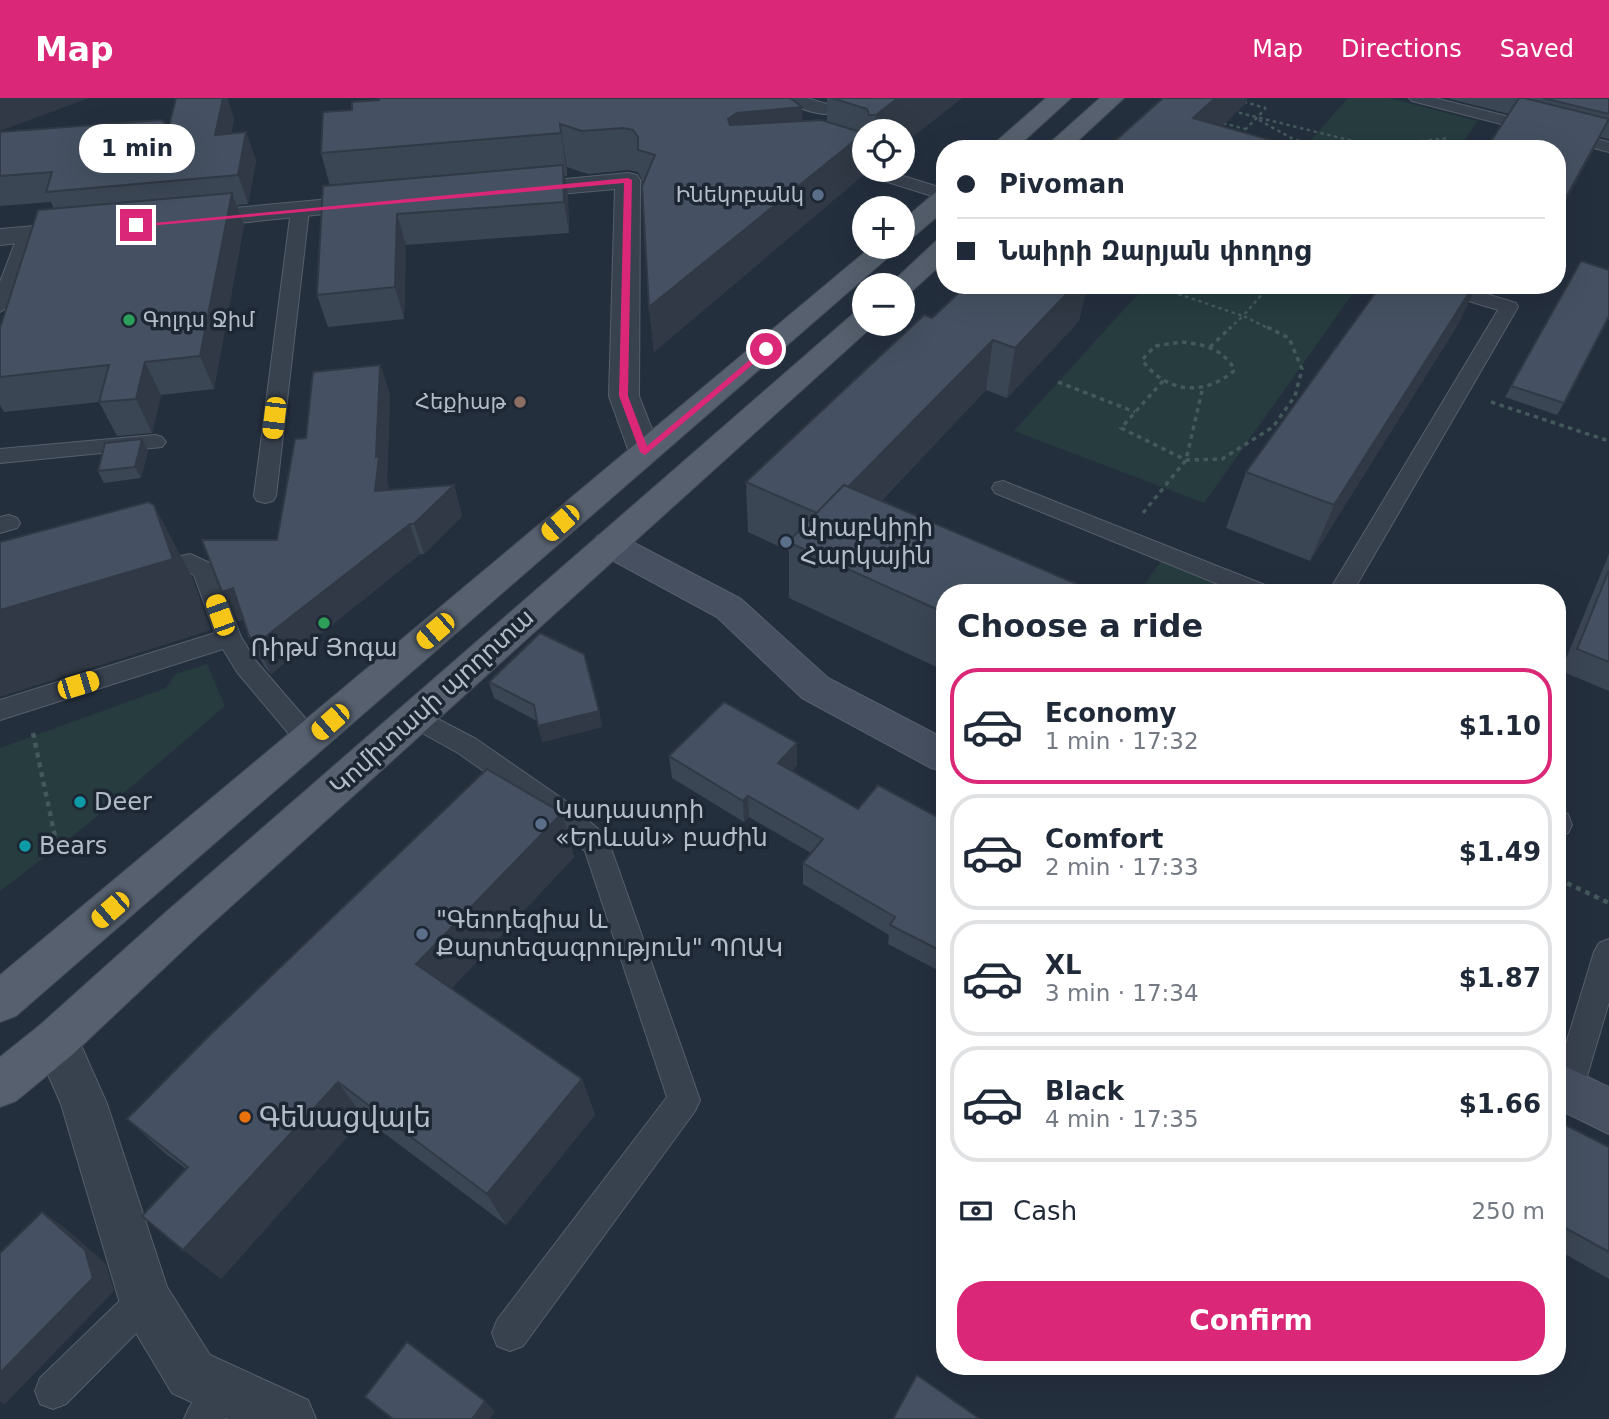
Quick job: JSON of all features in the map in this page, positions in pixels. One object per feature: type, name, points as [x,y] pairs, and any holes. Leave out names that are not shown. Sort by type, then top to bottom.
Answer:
[{"type":"main road","points":[[1011,140],[1060,98]]},
{"type":"main road","points":[[1065,140],[1113,98]]},
{"type":"main road","points":[[915,222],[936,204]]},
{"type":"main road","points":[[915,274],[936,255]]},
{"type":"main road","name":"Կոմիտասի պողոտա","points":[[0,1002],[873,259]]},
{"type":"main road","name":"Կոմիտասի պողոտա","points":[[0,1085],[56,1040],[181,925],[852,330]]},
{"type":"street","points":[[491,193],[628,180],[624,396],[645,452]]},
{"type":"street","points":[[164,222],[396,201]]},
{"type":"street","points":[[0,237],[109,227]]},
{"type":"street","points":[[609,544],[729,608],[816,688],[936,752]]},
{"type":"street","points":[[56,1040],[84,1104],[145,1300],[213,1405],[289,1419]]},
{"type":"street","points":[[1566,1089],[1609,1111]]},
{"type":"lane","points":[[794,98],[826,111]]},
{"type":"lane","points":[[810,124],[826,111],[852,107],[866,98]]},
{"type":"lane","points":[[1417,98],[1609,147]]},
{"type":"lane","points":[[904,182],[936,193]]},
{"type":"lane","points":[[265,496],[300,210]]},
{"type":"lane","points":[[0,306],[27,235]]},
{"type":"lane","points":[[1345,584],[1509,307],[1466,294]]},
{"type":"lane","points":[[0,456],[155,442]]},
{"type":"lane","points":[[1003,488],[1240,584]]},
{"type":"lane","points":[[129,577],[190,562],[204,570],[229,638],[267,693],[309,740]]},
{"type":"lane","points":[[0,710],[229,638]]},
{"type":"lane","points":[[415,717],[467,746],[503,771],[560,812],[597,845],[684,1100],[510,1333]]},
{"type":"lane","points":[[1566,1076],[1609,952]]},
{"type":"lane","points":[[53,1391],[145,1300]]},
{"type":"path","points":[[1221,122],[1245,130],[1266,108],[1230,98]]},
{"type":"path","points":[[1225,109],[1346,140]]},
{"type":"path","points":[[1256,118],[1296,140]]},
{"type":"path","points":[[1430,140],[1454,137]]},
{"type":"path","points":[[1163,381],[1121,428],[1186,460],[1222,459],[1273,427],[1295,396],[1302,369],[1289,338],[1243,316],[1178,294]]},
{"type":"path","points":[[1210,346],[1262,294]]},
{"type":"path","points":[[1182,341],[1210,346],[1226,356],[1235,370],[1225,381],[1202,391],[1163,381],[1147,369],[1142,360],[1147,349],[1162,343],[1182,341]]},
{"type":"path","points":[[1058,383],[1135,412]]},
{"type":"path","points":[[1124,537],[1186,460],[1202,391]]},
{"type":"path","points":[[1461,392],[1609,441]]},
{"type":"path","points":[[28,701],[60,860]]},
{"type":"path","points":[[1566,883],[1609,903]]},
{"type":"green space","points":[[1348,98],[1389,98],[1478,121],[1464,140],[1311,140]]},
{"type":"green space","points":[[1138,294],[1353,294],[1204,503],[1014,431]]},
{"type":"green space","points":[[1166,554],[1240,584],[1144,584]]},
{"type":"green space","points":[[207,664],[225,706],[88,824],[0,891],[0,748],[166,688],[176,674]]},
{"type":"building","points":[[176,98],[223,98],[215,135],[246,132],[238,175],[46,192],[52,172],[0,176],[0,132],[161,120],[169,126]]},
{"type":"building","points":[[790,98],[802,107],[737,113],[728,119],[730,125],[821,120],[852,129],[852,143],[649,307],[642,186],[655,155],[638,150],[638,137],[633,130],[623,128],[582,131],[560,124],[561,133],[321,153],[323,112],[352,110],[352,102]]},
{"type":"building","points":[[832,98],[898,98],[876,115],[869,115],[867,109]]},
{"type":"building","points":[[1163,98],[1215,98],[1193,118],[1270,140],[1116,140]]},
{"type":"building","points":[[1519,98],[1609,119],[1566,197],[1566,140],[1492,140]]},
{"type":"building","points":[[1543,98],[1609,98],[1609,114]]},
{"type":"building","points":[[563,165],[564,202],[397,214],[395,287],[317,295],[323,186]]},
{"type":"building","name":"Գոլդս Ջիմ","points":[[232,193],[200,356],[145,362],[136,399],[99,402],[109,365],[0,377],[0,328],[38,210]]},
{"type":"building","points":[[1581,261],[1609,270],[1609,316],[1564,403],[1511,386],[1563,294],[1566,294],[1566,288]]},
{"type":"building","points":[[957,294],[1066,294],[1015,348],[993,340],[848,487],[844,485],[817,513],[746,482],[902,336],[915,336],[915,323],[924,315],[932,318]]},
{"type":"building","points":[[1375,294],[1468,294],[1334,505],[1246,472]]},
{"type":"building","points":[[380,365],[376,457],[379,457],[375,491],[454,485],[414,524],[410,524],[256,644],[249,636],[233,588],[222,592],[202,540],[277,540],[295,439],[306,438],[313,372]]},
{"type":"building","points":[[142,439],[135,467],[98,471],[105,443]]},
{"type":"building","points":[[844,485],[1077,584],[936,584],[936,609],[788,542]]},
{"type":"building","points":[[148,502],[154,505],[173,559],[0,610],[0,542]]},
{"type":"building","points":[[1609,570],[1609,662],[1577,649]]},
{"type":"building","points":[[540,633],[584,654],[599,711],[538,726],[534,705],[489,682]]},
{"type":"building","points":[[724,702],[797,743],[778,763],[858,809],[878,785],[936,816],[936,948],[890,925],[895,917],[803,863],[823,839],[748,796],[743,801],[669,756]]},
{"type":"building","points":[[487,769],[562,813],[416,964],[582,1079],[487,1194],[338,1082],[183,1250],[142,1216],[188,1167],[127,1119],[211,1034]]},
{"type":"building","points":[[1566,1125],[1609,1147],[1609,1252],[1566,1228]]},
{"type":"building","points":[[42,1212],[85,1250],[93,1278],[0,1373],[0,1253]]},
{"type":"building","points":[[407,1342],[485,1401],[472,1419],[393,1419],[365,1397]]},
{"type":"building","points":[[917,1375],[980,1419],[893,1419]]},
{"type":"place","name":"Ինեկոբանկ","points":[[818,195]]},
{"type":"place","name":"Գոլդս Ջիմ","points":[[129,320]]},
{"type":"place","name":"Հեքիաթ","points":[[520,402]]},
{"type":"place","name":"Արաբկիրի Հարկային","points":[[786,542]]},
{"type":"place","name":"Ռիթմ Յոգա","points":[[324,623]]},
{"type":"place","name":"Deer","points":[[80,802]]},
{"type":"place","name":"Կադաստրի «Երևան» բաժին","points":[[541,824]]},
{"type":"place","name":"Bears","points":[[25,846]]},
{"type":"place","name":"\"Գեոդեզիա և Քարտեզագրություն\" ՊՈԱԿ","points":[[422,934]]},
{"type":"place","name":"Գենացվալե","points":[[245,1117]]},
{"type":"route","points":[[136,225],[628,180],[624,396],[645,452],[766,349]]}]
